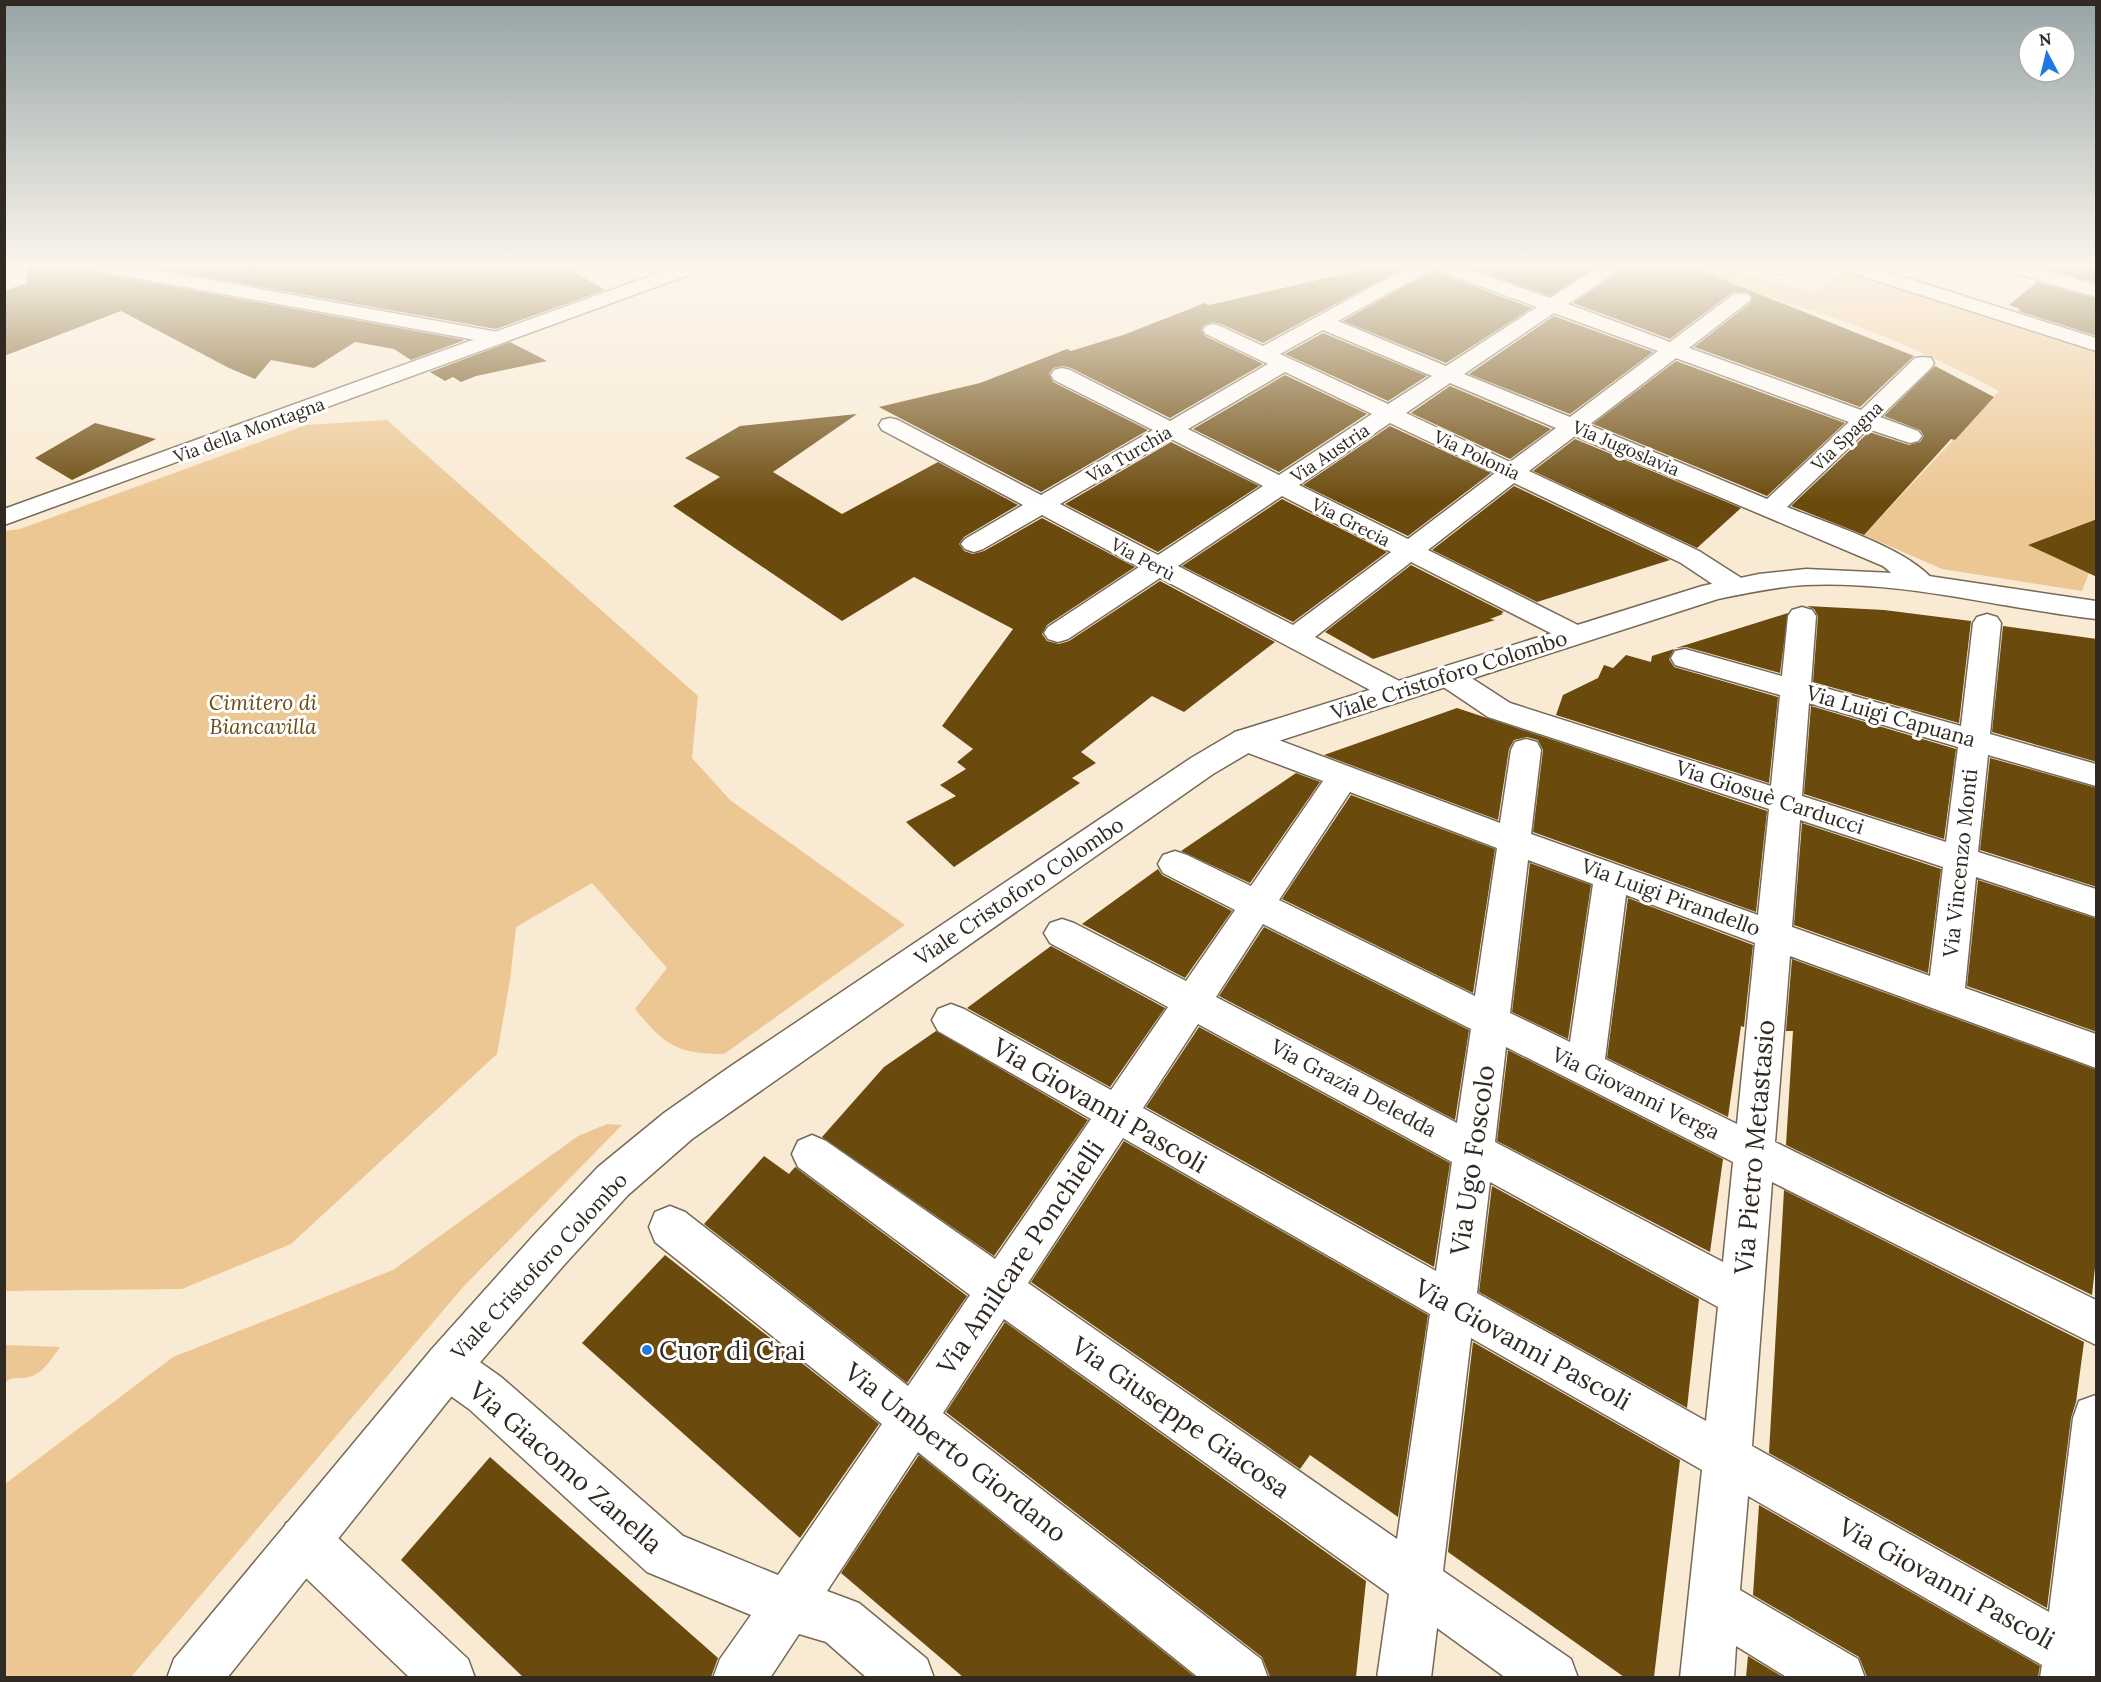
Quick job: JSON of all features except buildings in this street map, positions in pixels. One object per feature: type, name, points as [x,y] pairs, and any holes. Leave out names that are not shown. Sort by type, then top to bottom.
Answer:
[{"type":"street","name":"Via della Montagna","points":[[4,518],[480,344]]},
{"type":"street","name":"Via Polonia","points":[[1243,344],[1690,557],[1736,587]]},
{"type":"street","points":[[1263,354],[1281,344]]},
{"type":"street","name":"Via Jugoslavia","points":[[1377,344],[1892,560],[1923,584]]},
{"type":"street","name":"Via Austria","points":[[1058,633],[1493,344]]},
{"type":"street","points":[[1658,344],[1910,436]]},
{"type":"street","points":[[1295,638],[1680,344]]},
{"type":"street","name":"Via Spagna","points":[[1771,509],[1923,363]]},
{"type":"street","name":"Via Turchia","points":[[974,544],[1284,364]]},
{"type":"street","name":"Via Grecia","points":[[1062,375],[1576,635]]},
{"type":"street","name":"Via Perù","points":[[890,425],[1397,692]]},
{"type":"street","name":"Viale Cristoforo Colombo","points":[[193,1677],[447,1366],[613,1181],[678,1126],[1192,772],[1246,740],[1712,592],[1757,582],[1805,578],[1858,578],[1923,584],[2097,610]]},
{"type":"street","name":"Via Pietro Metastasio","points":[[1707,1677],[1802,616]]},
{"type":"street","name":"Via Vincenzo Monti","points":[[1946,996],[1987,623]]},
{"type":"street","name":"Via Luigi Capuana","points":[[1685,658],[2097,776]]},
{"type":"street","name":"Via Giosuè Carducci","points":[[1449,677],[1499,710],[2097,903]]},
{"type":"street","name":"Via Luigi Pirandello","points":[[1246,740],[1513,841],[1773,933],[2097,1052]]},
{"type":"street","name":"Via Ugo Foscolo","points":[[1404,1677],[1526,750]]},
{"type":"street","name":"Via Amilcare Ponchielli","points":[[739,1677],[1342,778]]},
{"type":"street","name":"Via Giovanni Verga","points":[[1175,864],[2097,1323]]},
{"type":"street","points":[[1585,1068],[1611,876]]},
{"type":"street","name":"Via Grazia Deledda","points":[[1062,933],[1741,1295]]},
{"type":"street","name":"Via Giovanni Pascoli","points":[[951,1020],[1726,1458],[2078,1665]]},
{"type":"street","name":"Via Giuseppe Giacosa","points":[[812,1154],[999,1289],[1552,1677]]},
{"type":"street","name":"Via Umberto Giordano","points":[[670,1227],[1242,1677]]},
{"type":"street","name":"Via Giacomo Zanella","points":[[447,1366],[485,1393],[665,1554],[788,1605],[841,1621],[908,1677]]},
{"type":"street","points":[[2078,1665],[2097,1418]]},
{"type":"street","points":[[304,1541],[449,1677]]},
{"type":"street","points":[[1713,1603],[1839,1677]]},
{"type":"green space","points":[[1902,344],[2070,344],[2096,353],[2096,519],[2048,537],[2043,552],[2089,573],[2082,591],[1942,569],[1864,535],[1999,391]]},
{"type":"green space","name":"Cimitero di Biancavilla","points":[[387,420],[698,696],[692,758],[730,800],[905,925],[724,1054],[708,1054],[673,1045],[655,1031],[635,1009],[667,968],[592,883],[516,927],[510,980],[497,1054],[291,1244],[182,1289],[5,1291],[5,531],[20,529],[306,425]]},
{"type":"green space","points":[[607,1124],[622,1125],[464,1286],[131,1677],[5,1677],[5,1484],[173,1357],[393,1270],[578,1136]]},
{"type":"green space","points":[[5,1345],[60,1347],[45,1367],[35,1375],[5,1382]]},
{"type":"place","name":"Cuor di Crai","points":[[647,1350]]}]
